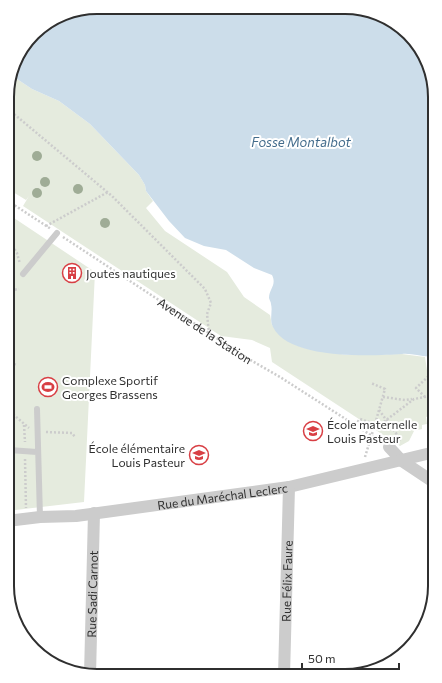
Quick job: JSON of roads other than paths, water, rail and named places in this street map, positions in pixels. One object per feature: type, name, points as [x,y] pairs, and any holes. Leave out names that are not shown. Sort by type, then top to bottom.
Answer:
[{"type":"street","points":[[389,448],[402,461],[428,478]]},
{"type":"street","name":"Rue du Maréchal Leclerc","points":[[14,520],[40,517],[76,516],[289,487],[428,454]]},
{"type":"street","name":"Rue Félix Faure","points":[[284,669],[289,487]]},
{"type":"street","name":"Rue Sadi Carnot","points":[[90,668],[94,513]]},
{"type":"lane","points":[[23,274],[57,233]]},
{"type":"lane","points":[[37,409],[40,517]]},
{"type":"lane","points":[[14,450],[37,452]]},
{"type":"water","name":"Fosse Montalbot","points":[[345,14],[377,20],[396,31],[411,46],[417,55],[422,65],[427,86],[428,356],[406,354],[332,354],[313,351],[282,338],[273,327],[271,321],[271,302],[269,295],[274,282],[272,275],[254,268],[226,250],[204,246],[185,238],[169,221],[146,191],[145,185],[139,175],[90,124],[59,101],[32,89],[16,79],[18,70],[31,46],[55,25],[65,20],[86,15]]},
{"type":"place","name":"Joutes nautiques","points":[[72,273]]},
{"type":"place","name":"Complexe Sportif Georges Brassens","points":[[48,387]]},
{"type":"place","name":"École maternelle Louis Pasteur","points":[[313,431]]},
{"type":"place","name":"École élémentaire Louis Pasteur","points":[[199,455]]}]
